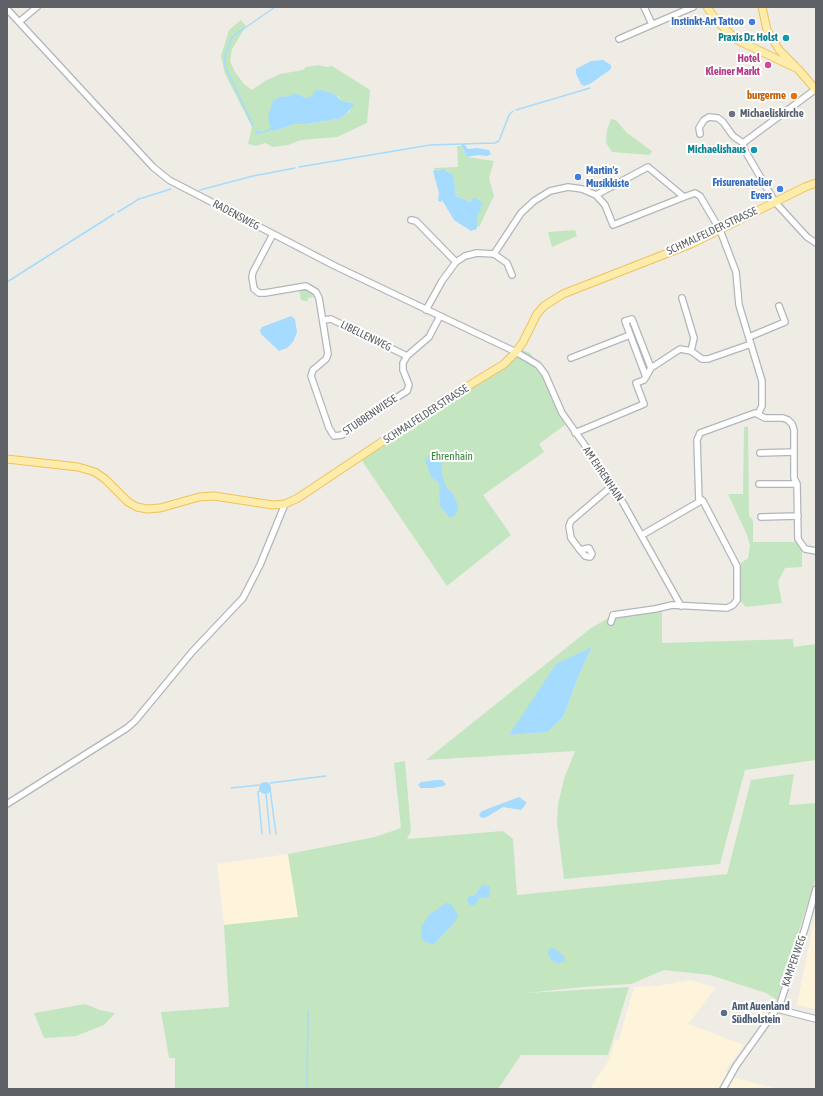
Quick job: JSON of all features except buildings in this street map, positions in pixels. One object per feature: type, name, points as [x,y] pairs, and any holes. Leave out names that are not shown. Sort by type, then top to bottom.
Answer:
[{"type":"main road","points":[[707,7],[716,20],[737,40],[798,69]]},
{"type":"main road","points":[[762,7],[767,30],[778,48],[816,90]]},
{"type":"main road","points":[[773,58],[776,56],[778,48]]},
{"type":"main road","name":"SCHMALFELDER STRASSE","points":[[7,459],[78,467],[95,472],[105,479],[128,502],[137,507],[147,509],[160,508],[199,497],[214,496],[273,505],[285,504],[298,498],[437,405],[504,364],[516,352],[537,314],[549,302],[563,294],[690,244],[816,183]]},
{"type":"street","points":[[20,22],[37,7]]},
{"type":"street","points":[[644,7],[652,24]]},
{"type":"street","points":[[619,39],[652,24],[673,17],[693,7]]},
{"type":"street","name":"RADENSWEG","points":[[7,9],[153,167],[170,180],[273,234],[426,310],[516,352]]},
{"type":"street","points":[[743,143],[816,90]]},
{"type":"street","points":[[700,134],[699,128],[704,120],[713,117],[718,118],[723,122],[733,136],[743,143],[744,149],[775,202],[807,237],[816,243]]},
{"type":"street","points":[[596,195],[648,167],[684,197]]},
{"type":"street","points":[[494,254],[521,213],[534,201],[550,192],[568,188],[582,189],[596,195],[605,205],[613,225],[695,193],[700,196],[720,230],[736,272],[739,305],[758,364],[763,386],[762,406],[758,414]]},
{"type":"street","points":[[411,220],[416,220],[456,262]]},
{"type":"street","name":"STUBBENWIESE","points":[[273,234],[253,272],[252,277],[254,289],[259,293],[301,286],[311,287],[316,292],[319,298],[328,354],[326,359],[313,370],[311,376],[329,428],[334,436],[342,435],[369,415],[407,391],[409,385],[403,370],[403,363],[407,356]]},
{"type":"street","points":[[426,310],[442,281],[456,262],[465,256],[472,254],[494,254],[506,262],[512,276]]},
{"type":"street","points":[[682,298],[694,338],[691,351]]},
{"type":"street","points":[[749,337],[785,322],[779,306]]},
{"type":"street","points":[[407,356],[429,337],[440,316]]},
{"type":"street","name":"LIBELLENWEG","points":[[323,320],[332,319],[407,356]]},
{"type":"street","points":[[646,377],[625,321],[632,319],[651,368]]},
{"type":"street","points":[[571,358],[630,335]]},
{"type":"street","points":[[575,433],[644,404],[636,383],[644,380],[651,368],[680,349],[691,351],[702,359],[708,360],[751,344]]},
{"type":"street","name":"AM EHRENHAIN","points":[[516,352],[538,365],[545,374],[562,413],[613,485],[681,606]]},
{"type":"street","points":[[642,535],[699,502],[697,440],[700,433],[745,415],[755,413],[765,418],[783,418],[788,420],[794,430],[794,478],[797,484],[798,539],[802,546],[809,551],[816,551]]},
{"type":"street","points":[[760,453],[794,452]]},
{"type":"street","points":[[759,484],[797,484]]},
{"type":"street","points":[[580,550],[571,538],[569,526],[571,521],[613,485]]},
{"type":"street","points":[[611,622],[614,615],[672,605],[727,608],[733,605],[737,600],[737,566],[704,501],[699,498]]},
{"type":"street","points":[[7,804],[127,728],[135,721],[183,662],[242,598],[252,584],[285,504]]},
{"type":"street","points":[[761,517],[798,516]]},
{"type":"street","name":"KAMPER WEG","points":[[723,1089],[736,1066],[777,1009],[805,928],[816,889]]},
{"type":"street","points":[[777,1009],[816,1019]]},
{"type":"shaded area","points":[[288,854],[298,917],[224,925],[217,864]]},
{"type":"shaded area","points":[[816,911],[816,1009],[797,1005]]},
{"type":"shaded area","points":[[691,980],[715,988],[688,1024],[744,1045],[725,1071],[736,1078],[778,1089],[590,1089],[610,1058],[615,1040],[619,1040],[634,987],[658,986]]},
{"type":"green space","points":[[241,20],[246,26],[232,49],[230,61],[235,72],[244,84],[252,90],[265,81],[280,74],[303,70],[306,67],[318,65],[327,67],[332,66],[370,90],[367,123],[337,137],[301,140],[288,145],[273,147],[265,143],[256,146],[248,144],[252,127],[225,74],[221,56],[229,30]],"holes":[[[300,96],[306,98],[338,96],[342,101],[352,103],[349,112],[338,119],[306,124],[294,124],[275,131],[270,111],[279,97]]]},
{"type":"green space","points":[[611,119],[616,120],[627,133],[652,151],[650,155],[612,152],[606,143],[607,130]]},
{"type":"green space","points":[[457,146],[462,146],[467,157],[494,161],[489,178],[494,196],[479,227],[477,226],[477,214],[480,208],[479,201],[474,197],[470,202],[456,196],[453,176],[447,170],[438,171],[433,168],[458,167]]},
{"type":"green space","points":[[575,230],[577,236],[552,247],[548,232]]},
{"type":"green space","points":[[304,288],[314,293],[315,297],[308,298],[308,301],[301,300],[299,289]]},
{"type":"green space","name":"Ehrenhain","points":[[522,350],[530,353],[537,362],[565,425],[539,444],[544,452],[483,495],[511,535],[447,586],[362,461],[378,446]]},
{"type":"green space","points":[[748,426],[749,516],[753,520],[753,542],[795,542],[802,551],[802,567],[785,568],[778,582],[782,603],[746,607],[740,601],[741,563],[748,558],[750,546],[747,535],[728,494],[743,494],[744,427]]},
{"type":"green space","points":[[662,612],[662,643],[793,639],[794,647],[816,644],[816,760],[745,770],[720,864],[564,879],[557,823],[558,804],[564,779],[575,751],[426,760],[591,628],[612,616]],"holes":[[[592,647],[579,675],[563,717],[548,732],[509,735]]]},
{"type":"green space","points":[[405,761],[411,831],[407,839],[503,831],[513,839],[517,895],[727,874],[751,780],[794,774],[789,805],[816,803],[816,877],[777,1000],[766,993],[710,975],[664,970],[631,984],[527,993],[629,987],[608,1055],[521,1055],[498,1089],[175,1089],[175,1058],[169,1058],[161,1012],[229,1007],[224,925],[298,917],[288,854],[375,837],[401,828],[394,763]]},
{"type":"green space","points":[[85,1004],[100,1010],[115,1013],[104,1025],[76,1036],[44,1038],[34,1013]]},
{"type":"water","points":[[603,60],[611,65],[611,69],[590,84],[584,86],[581,84],[576,74],[576,69],[591,61]]},
{"type":"water","points":[[316,90],[334,94],[342,101],[352,103],[354,105],[345,115],[338,119],[306,124],[294,124],[275,131],[271,129],[268,116],[273,101],[279,97],[290,96],[294,93],[306,98],[312,96]]},
{"type":"water","points":[[461,144],[464,144],[468,149],[477,148],[489,150],[491,154],[487,156],[478,155],[467,157]]},
{"type":"water","points":[[436,169],[438,171],[444,169],[453,175],[456,196],[470,202],[474,197],[483,203],[480,208],[481,211],[477,214],[477,229],[471,231],[454,220],[442,200],[441,202],[438,201],[439,193],[433,171]]},
{"type":"water","points":[[291,316],[295,319],[297,332],[293,342],[287,348],[279,351],[261,334],[260,330],[262,327]]},
{"type":"water","points":[[430,454],[438,454],[442,458],[442,474],[446,487],[454,495],[458,506],[456,515],[450,518],[440,506],[439,483],[431,477],[425,460]]},
{"type":"water","points":[[592,647],[579,675],[563,717],[548,732],[509,735],[556,664]]},
{"type":"water","points":[[442,780],[446,784],[444,786],[433,788],[421,788],[418,785],[421,782]]},
{"type":"water","points":[[263,782],[267,782],[271,788],[267,794],[263,794],[259,790],[259,786]]},
{"type":"water","points":[[519,797],[526,802],[521,810],[503,807],[485,818],[480,817],[479,814],[482,811]]},
{"type":"water","points":[[482,885],[490,886],[490,897],[479,898],[475,906],[470,905],[467,902],[468,897],[475,895]]},
{"type":"water","points":[[446,903],[451,904],[458,915],[455,922],[434,944],[422,940],[421,927],[429,915]]},
{"type":"water","points":[[554,948],[564,956],[565,962],[557,963],[551,960],[548,953],[549,949]]},
{"type":"waterway","points":[[253,126],[225,66],[225,55],[232,37],[275,7]]},
{"type":"waterway","points":[[516,110],[590,88]]},
{"type":"waterway","points":[[299,167],[430,145],[495,143],[499,141],[509,115],[513,111]]},
{"type":"waterway","points":[[264,132],[271,129]]},
{"type":"waterway","points":[[256,130],[257,133],[263,132]]},
{"type":"waterway","points":[[200,190],[253,176],[295,168]]},
{"type":"waterway","points":[[118,212],[139,199],[171,189]]},
{"type":"waterway","points":[[7,282],[114,214]]},
{"type":"waterway","points":[[270,783],[326,776]]},
{"type":"waterway","points":[[231,788],[259,785]]},
{"type":"waterway","points":[[270,789],[276,834]]},
{"type":"waterway","points":[[260,790],[258,792],[262,834]]},
{"type":"waterway","points":[[266,794],[270,834]]},
{"type":"waterway","points":[[307,1089],[308,1011]]},
{"type":"place","name":"Instinkt-Art Tattoo","points":[[752,22]]},
{"type":"place","name":"Praxis Dr. Holst","points":[[786,38]]},
{"type":"place","name":"Hotel Kleiner Markt","points":[[768,65]]},
{"type":"place","name":"burgerme","points":[[794,96]]},
{"type":"place","name":"Michaeliskirche","points":[[732,114]]},
{"type":"place","name":"Michaelishaus","points":[[754,150]]},
{"type":"place","name":"Martin's Musikkiste","points":[[578,177]]},
{"type":"place","name":"Frisurenatelier Evers","points":[[780,189]]},
{"type":"place","name":"Amt Auenland Südholstein","points":[[724,1013]]}]
